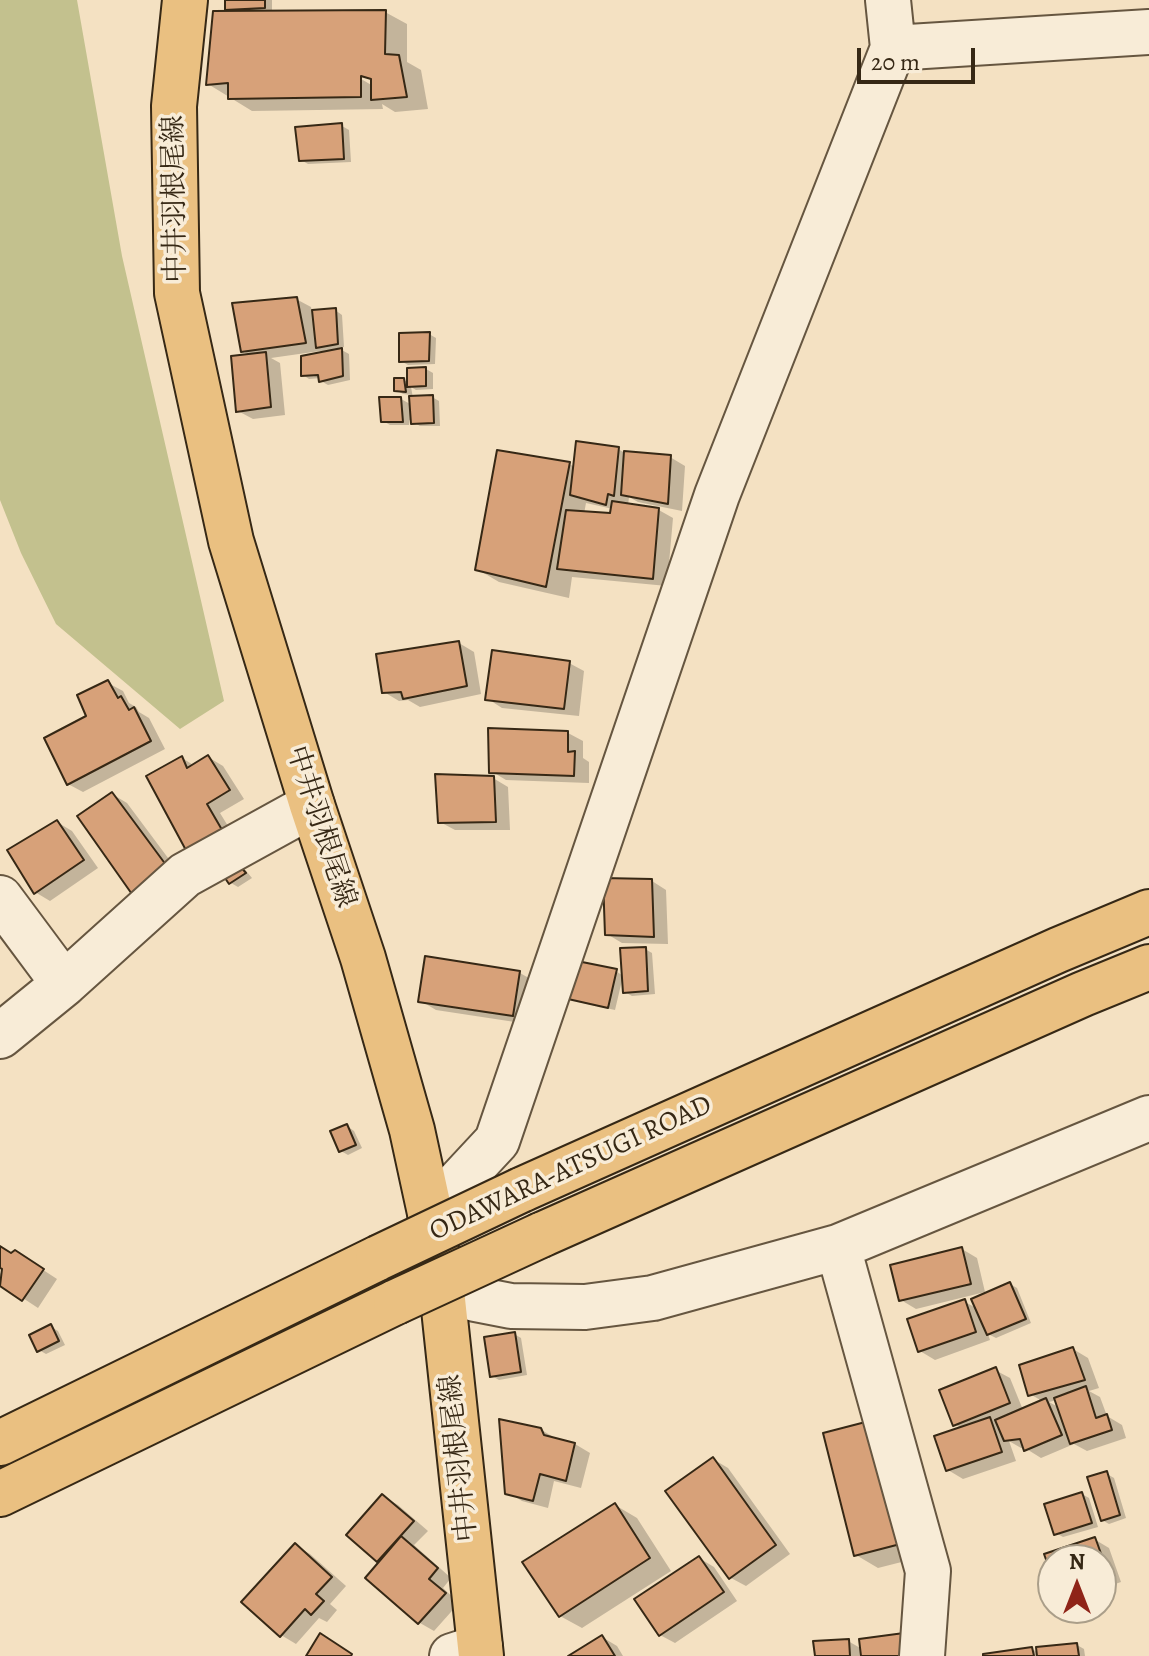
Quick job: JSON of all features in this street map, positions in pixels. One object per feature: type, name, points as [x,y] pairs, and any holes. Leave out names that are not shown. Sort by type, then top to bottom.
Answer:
[{"type":"main road","name":"中井羽根尾線","points":[[185,0],[174,106],[177,293],[231,541],[367,972],[412,1130],[430,1213],[441,1281],[471,1653]]},
{"type":"main road","name":"ODAWARA-ATSUGI ROAD","points":[[0,1443],[521,1190],[1149,912]]},
{"type":"main road","name":"ODAWARA-ATSUGI ROAD","points":[[0,1494],[541,1235],[1149,967]]},
{"type":"street","points":[[430,1213],[497,1141],[717,495],[893,48],[888,0]]},
{"type":"street","points":[[893,48],[1149,32]]},
{"type":"street","points":[[0,1036],[64,984],[185,875],[312,805]]},
{"type":"street","points":[[0,898],[64,984]]},
{"type":"street","points":[[441,1281],[475,1299],[511,1306],[585,1307],[653,1298],[838,1247],[1149,1118]]},
{"type":"street","points":[[838,1247],[928,1571],[922,1656]]},
{"type":"shaded area","points":[[0,0],[77,0],[122,256],[224,701],[180,729],[56,624],[21,553],[0,500]]},
{"type":"building","points":[[225,0],[265,0],[265,8],[225,10]]},
{"type":"building","points":[[386,10],[385,54],[399,55],[407,97],[371,100],[371,79],[361,76],[361,97],[228,99],[228,83],[206,85],[213,11]]},
{"type":"building","points":[[342,123],[344,159],[299,161],[295,127]]},
{"type":"building","points":[[297,297],[306,343],[241,352],[232,303]]},
{"type":"building","points":[[336,308],[338,344],[316,348],[312,310]]},
{"type":"building","points":[[430,332],[429,361],[399,362],[399,333]]},
{"type":"building","points":[[342,348],[343,376],[319,382],[318,375],[301,376],[301,356]]},
{"type":"building","points":[[266,352],[271,407],[236,412],[231,356]]},
{"type":"building","points":[[426,367],[426,386],[407,387],[407,368]]},
{"type":"building","points":[[394,378],[404,378],[406,392],[394,391]]},
{"type":"building","points":[[433,395],[434,423],[411,424],[409,396]]},
{"type":"building","points":[[379,397],[401,397],[403,422],[381,422]]},
{"type":"building","points":[[576,441],[619,447],[614,496],[608,494],[606,505],[570,495]]},
{"type":"building","points":[[497,450],[570,462],[546,587],[475,570]]},
{"type":"building","points":[[624,451],[671,455],[668,504],[621,495]]},
{"type":"building","points":[[612,501],[659,508],[653,579],[557,569],[566,510],[610,513]]},
{"type":"building","points":[[459,641],[467,686],[403,699],[401,692],[382,693],[376,654]]},
{"type":"building","points":[[492,650],[570,661],[564,709],[485,700]]},
{"type":"building","points":[[108,680],[129,710],[134,707],[151,741],[67,785],[44,738],[86,716],[77,695]]},
{"type":"building","points":[[488,728],[568,731],[568,752],[575,751],[574,776],[489,773]]},
{"type":"building","points":[[208,755],[230,790],[207,804],[225,835],[188,854],[146,776],[182,756],[187,768]]},
{"type":"building","points":[[435,774],[494,776],[496,822],[438,823]]},
{"type":"building","points":[[112,792],[172,873],[134,897],[77,816]]},
{"type":"building","points":[[57,820],[84,860],[34,894],[7,850]]},
{"type":"building","points":[[235,860],[246,873],[229,884],[219,869]]},
{"type":"building","points":[[603,878],[652,879],[654,937],[605,935]]},
{"type":"building","points":[[646,947],[648,991],[623,993],[620,948]]},
{"type":"building","points":[[425,956],[520,971],[513,1016],[418,1002]]},
{"type":"building","points":[[577,961],[617,969],[608,1008],[568,999]]},
{"type":"building","points":[[347,1124],[356,1145],[339,1152],[330,1131]]},
{"type":"building","points":[[0,1246],[11,1253],[15,1250],[44,1269],[22,1301],[0,1286]]},
{"type":"building","points":[[962,1247],[971,1284],[899,1301],[890,1265]]},
{"type":"building","points":[[1010,1282],[1026,1319],[987,1335],[971,1299]]},
{"type":"building","points":[[965,1299],[976,1332],[918,1352],[907,1319]]},
{"type":"building","points":[[51,1324],[59,1341],[37,1352],[29,1335]]},
{"type":"building","points":[[515,1332],[521,1372],[490,1377],[484,1337]]},
{"type":"building","points":[[1073,1347],[1085,1380],[1028,1396],[1019,1365]]},
{"type":"building","points":[[996,1367],[1010,1403],[953,1426],[939,1390]]},
{"type":"building","points":[[1086,1386],[1096,1418],[1107,1414],[1112,1430],[1070,1444],[1054,1398]]},
{"type":"building","points":[[1046,1398],[1062,1435],[1024,1451],[1020,1439],[1004,1441],[995,1420]]},
{"type":"building","points":[[990,1417],[1002,1452],[946,1471],[934,1436]]},
{"type":"building","points":[[881,1418],[912,1541],[854,1556],[823,1433]]},
{"type":"building","points":[[499,1419],[541,1428],[544,1435],[575,1443],[566,1481],[540,1474],[533,1501],[505,1494]]},
{"type":"building","points":[[713,1457],[776,1545],[729,1579],[665,1491]]},
{"type":"building","points":[[1107,1471],[1120,1515],[1101,1521],[1087,1477]]},
{"type":"building","points":[[1082,1492],[1092,1523],[1054,1535],[1044,1504]]},
{"type":"building","points":[[382,1494],[414,1521],[377,1562],[346,1535]]},
{"type":"building","points":[[615,1503],[650,1558],[559,1617],[522,1562]]},
{"type":"building","points":[[401,1536],[438,1568],[429,1579],[446,1593],[418,1624],[365,1578]]},
{"type":"building","points":[[1095,1537],[1098,1544],[1074,1544]]},
{"type":"building","points":[[295,1543],[332,1577],[316,1594],[324,1601],[311,1615],[305,1609],[280,1637],[241,1602]]},
{"type":"building","points":[[699,1556],[724,1592],[659,1636],[634,1599]]},
{"type":"building","points":[[320,1633],[352,1654],[351,1656],[306,1656]]},
{"type":"building","points":[[904,1633],[907,1656],[861,1656],[859,1639]]},
{"type":"building","points":[[602,1635],[615,1656],[568,1656]]},
{"type":"building","points":[[849,1639],[850,1656],[815,1656],[813,1641]]},
{"type":"building","points":[[1077,1643],[1079,1656],[1037,1656],[1036,1647]]},
{"type":"building","points":[[1032,1647],[1034,1656],[983,1656],[983,1654]]}]
